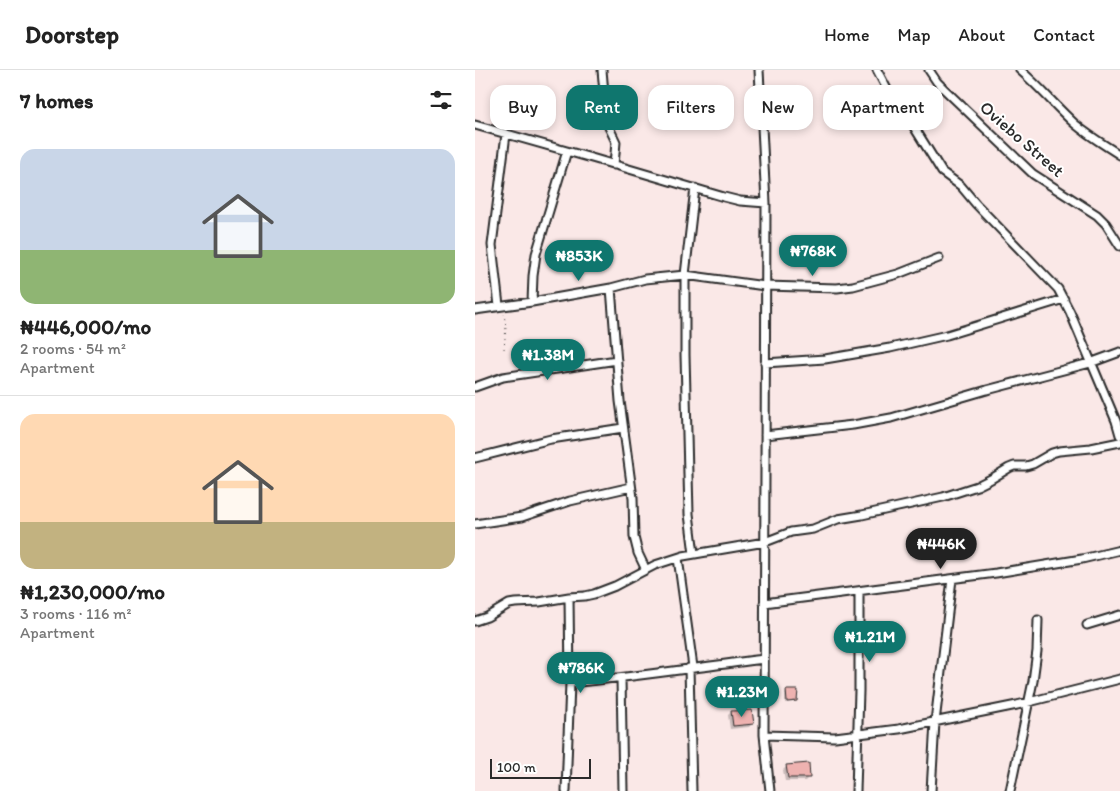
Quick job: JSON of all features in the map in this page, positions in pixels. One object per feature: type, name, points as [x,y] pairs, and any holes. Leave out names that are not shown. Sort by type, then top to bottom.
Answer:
[{"type":"street","points":[[602,70],[605,119],[617,142],[613,165]]},
{"type":"street","points":[[759,70],[766,203],[764,734],[770,791]]},
{"type":"street","points":[[877,70],[888,91],[914,127],[942,172],[961,186],[975,204],[1058,289],[1064,299],[1090,363],[1118,420],[1120,434]]},
{"type":"street","name":"Oviebo Street","points":[[929,70],[943,89],[1033,174],[1097,215],[1106,224],[1120,246]]},
{"type":"street","points":[[1020,70],[1077,126],[1120,155]]},
{"type":"street","points":[[475,125],[724,197],[740,201],[766,203]]},
{"type":"street","points":[[501,306],[492,245],[506,134]]},
{"type":"street","points":[[532,302],[533,276],[537,254],[567,151]]},
{"type":"street","points":[[694,554],[689,514],[685,275],[695,188]]},
{"type":"street","points":[[475,310],[611,288],[645,279],[685,275],[765,286],[837,288],[853,286],[898,274],[939,258]]},
{"type":"street","points":[[611,288],[620,401],[633,498],[635,546],[646,570]]},
{"type":"street","points":[[765,363],[825,359],[890,348],[947,335],[1064,299]]},
{"type":"street","points":[[765,434],[853,425],[891,418],[1090,363],[1120,352]]},
{"type":"street","points":[[475,387],[503,377],[617,360]]},
{"type":"street","points":[[475,458],[551,439],[623,428]]},
{"type":"street","points":[[475,621],[487,617],[509,604],[539,602],[594,594],[615,586],[655,565],[678,558],[765,542],[791,532],[813,529],[837,519],[943,497],[977,486],[1013,466],[1033,464],[1059,451],[1091,448],[1120,442]]},
{"type":"street","points":[[475,524],[522,517],[569,501],[631,487]]},
{"type":"street","points":[[764,603],[952,579],[1064,562],[1120,550]]},
{"type":"street","points":[[678,558],[691,668],[692,791]]},
{"type":"street","points":[[931,791],[935,722],[952,579]]},
{"type":"street","points":[[856,791],[859,591]]},
{"type":"street","points":[[566,791],[570,683],[569,597]]},
{"type":"street","points":[[1087,625],[1120,615]]},
{"type":"street","points":[[1010,791],[1029,702],[1037,651],[1038,620]]},
{"type":"street","points":[[570,683],[764,659]]},
{"type":"street","points":[[621,678],[623,791]]},
{"type":"street","points":[[764,734],[835,737],[899,729],[1029,702],[1120,679]]},
{"type":"path","points":[[501,306],[506,327],[504,350]]},
{"type":"building","points":[[786,690],[798,690],[797,701],[787,702]]},
{"type":"building","points":[[752,710],[754,724],[733,726],[731,711]]},
{"type":"building","points":[[809,763],[810,778],[788,778],[786,765]]}]
